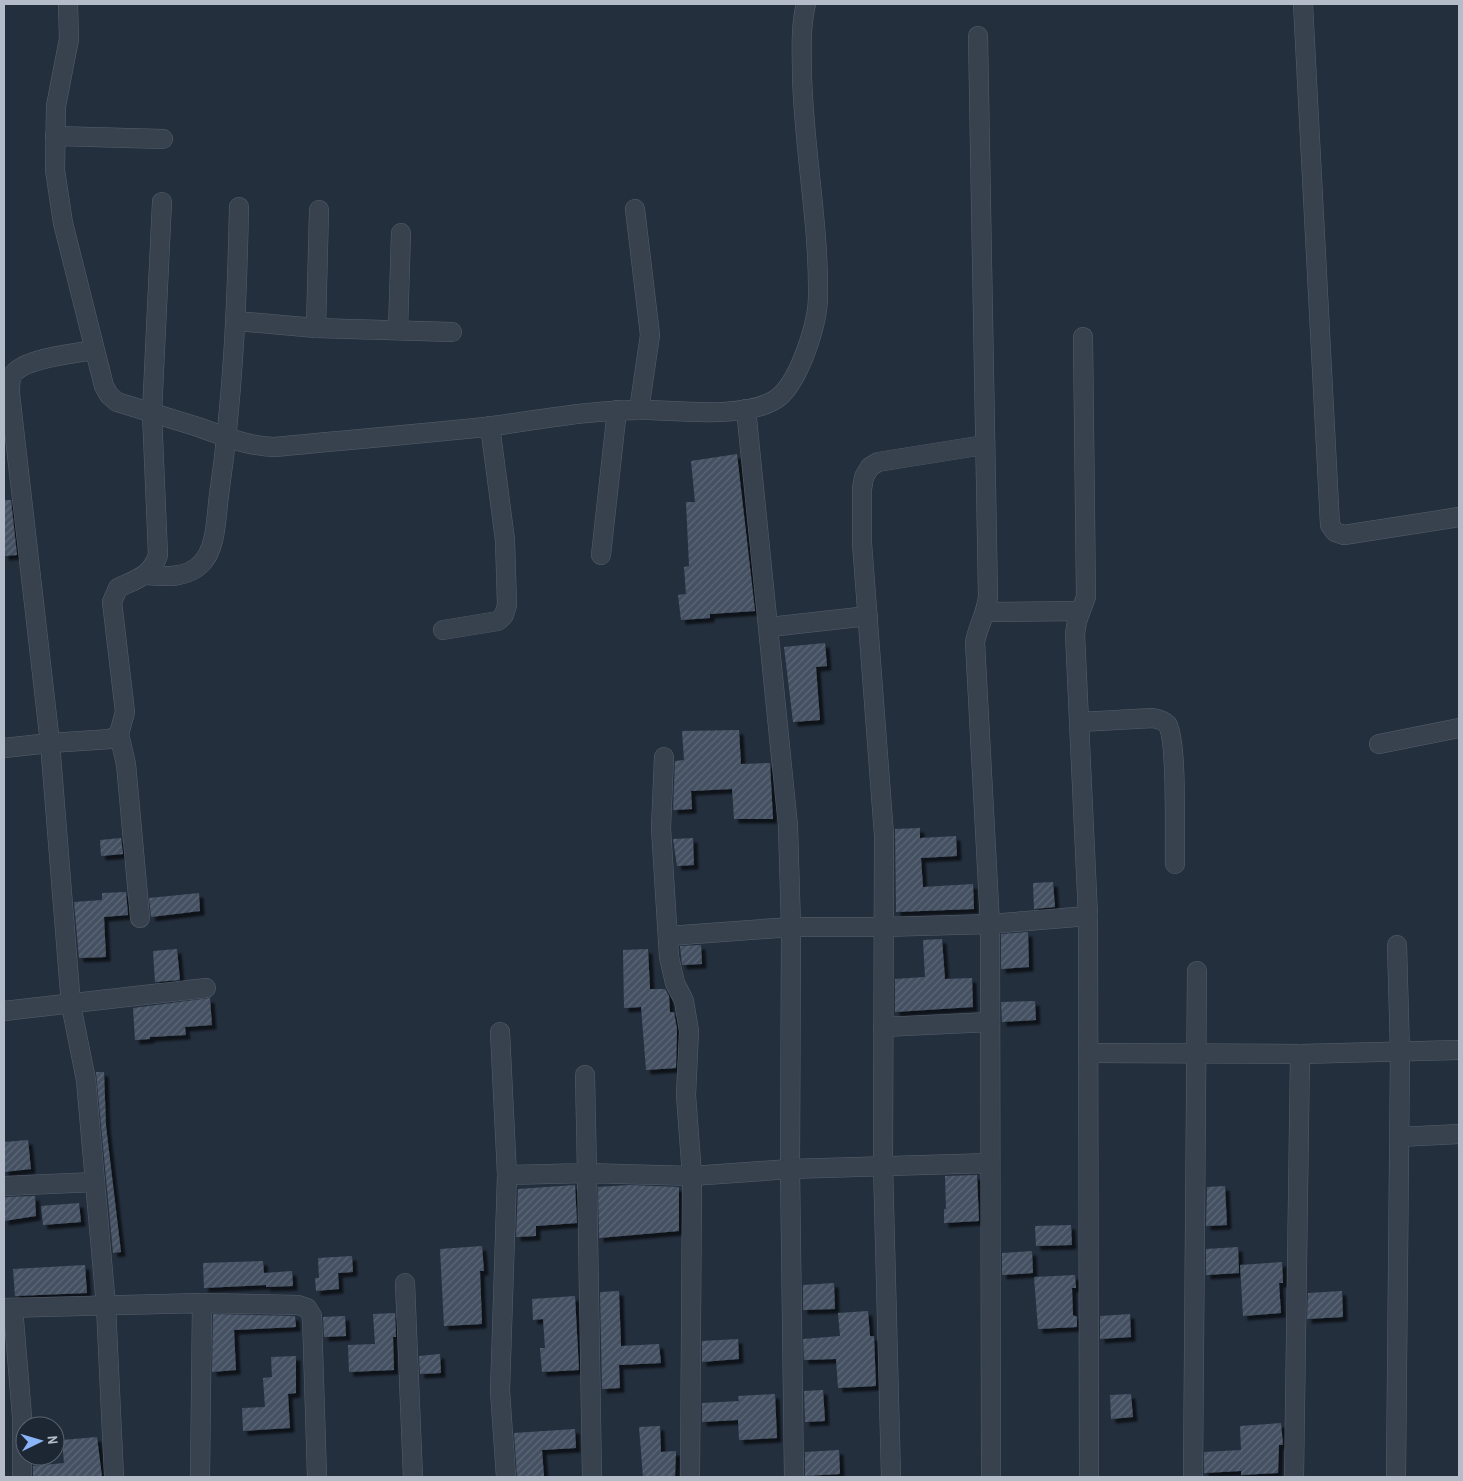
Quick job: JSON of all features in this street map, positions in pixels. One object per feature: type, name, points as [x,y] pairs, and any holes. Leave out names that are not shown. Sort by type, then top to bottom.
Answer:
[{"type":"street","points":[[68,4],[68,39],[59,83],[55,136],[55,170],[63,222],[94,350],[109,395],[117,402],[228,439],[254,446],[274,447],[490,426],[617,410],[719,412],[746,409],[778,397],[793,379],[814,324],[818,305],[818,266],[803,118],[801,23],[806,4]]},
{"type":"street","points":[[1303,4],[1330,524],[1335,532],[1344,535],[1459,517]]},
{"type":"street","points":[[978,36],[988,597],[986,612],[978,627],[975,642],[990,924],[991,1477]]},
{"type":"street","points":[[55,136],[163,139]]},
{"type":"street","points":[[147,575],[155,565],[158,555],[152,413],[162,202]]},
{"type":"street","points":[[140,918],[126,764],[119,734],[125,712],[112,602],[118,588],[147,575],[176,576],[192,571],[202,563],[214,536],[228,439],[236,321],[239,207]]},
{"type":"street","points":[[635,209],[650,335],[639,410]]},
{"type":"street","points":[[316,328],[319,210]]},
{"type":"street","points":[[398,330],[401,233]]},
{"type":"street","points":[[236,321],[316,328],[452,332]]},
{"type":"street","points":[[1083,337],[1086,597],[1080,611],[1076,634],[1088,916],[1089,1477]]},
{"type":"street","points":[[94,350],[32,362],[18,368],[11,378],[10,394],[50,743],[71,1006],[86,1080],[106,1306],[114,1477]]},
{"type":"street","points":[[746,409],[770,628],[788,826],[791,926],[790,1169],[794,1477]]},
{"type":"street","points":[[602,555],[617,410]]},
{"type":"street","points":[[443,630],[498,621],[504,615],[506,605],[505,540],[490,426]]},
{"type":"street","points":[[891,1477],[883,1166],[884,834],[862,543],[862,489],[864,477],[870,467],[878,462],[984,445]]},
{"type":"street","points":[[986,612],[1080,611]]},
{"type":"street","points":[[770,628],[868,616]]},
{"type":"street","points":[[1080,722],[1153,718],[1163,721],[1168,726],[1173,749],[1175,864]]},
{"type":"street","points":[[1379,744],[1459,728]]},
{"type":"street","points":[[4,748],[111,739],[119,734]]},
{"type":"street","points":[[664,757],[661,828],[671,971],[684,1001],[688,1018],[686,1095],[692,1176],[690,1477]]},
{"type":"street","points":[[668,936],[791,926],[883,928],[990,924],[1088,916]]},
{"type":"street","points":[[1396,1477],[1400,1052],[1397,944]]},
{"type":"street","points":[[1193,1477],[1197,971]]},
{"type":"street","points":[[4,1012],[71,1006],[206,988]]},
{"type":"street","points":[[883,1027],[990,1022]]},
{"type":"street","points":[[500,1032],[507,1175],[500,1391],[506,1477]]},
{"type":"street","points":[[1089,1053],[1195,1052],[1300,1054],[1459,1050]]},
{"type":"street","points":[[1294,1477],[1300,1054]]},
{"type":"street","points":[[585,1075],[592,1477]]},
{"type":"street","points":[[1399,1137],[1459,1134]]},
{"type":"street","points":[[507,1175],[692,1176],[790,1169],[990,1162]]},
{"type":"street","points":[[4,1186],[95,1182]]},
{"type":"street","points":[[406,1283],[413,1477]]},
{"type":"street","points":[[200,1477],[202,1303]]},
{"type":"street","points":[[22,1477],[22,1417],[8,1308],[202,1303],[298,1304],[308,1308],[312,1316],[317,1477]]},
{"type":"building","points":[[737,454],[755,611],[710,614],[710,618],[681,620],[678,595],[686,594],[684,567],[689,566],[686,502],[695,502],[691,461]]},
{"type":"building","points":[[4,500],[11,500],[17,555],[4,556]]},
{"type":"building","points":[[825,643],[827,666],[816,667],[820,720],[793,722],[784,647]]},
{"type":"building","points":[[739,730],[741,764],[770,763],[773,819],[734,819],[732,789],[691,791],[692,809],[673,810],[675,761],[684,760],[682,731]]},
{"type":"building","points":[[920,828],[920,838],[956,836],[957,856],[921,858],[923,887],[973,884],[974,909],[896,912],[895,829]]},
{"type":"building","points":[[121,838],[123,854],[101,856],[100,840]]},
{"type":"building","points":[[693,838],[694,865],[677,866],[673,839]]},
{"type":"building","points":[[1053,882],[1055,907],[1034,909],[1033,883]]},
{"type":"building","points":[[126,892],[128,915],[104,917],[106,957],[79,958],[74,902],[102,900],[102,893]]},
{"type":"building","points":[[199,893],[200,911],[151,917],[149,898]]},
{"type":"building","points":[[1028,932],[1029,967],[1001,969],[1001,934]]},
{"type":"building","points":[[942,939],[945,979],[972,978],[973,1007],[895,1012],[895,979],[925,977],[923,940]]},
{"type":"building","points":[[701,945],[702,964],[682,965],[680,946]]},
{"type":"building","points":[[177,949],[180,980],[155,982],[153,951]]},
{"type":"building","points":[[648,949],[650,989],[665,989],[669,996],[670,1012],[674,1012],[677,1029],[676,1068],[646,1070],[641,1007],[624,1008],[623,950]]},
{"type":"building","points":[[210,998],[212,1025],[185,1027],[186,1035],[150,1037],[150,1039],[135,1040],[133,1008]]},
{"type":"building","points":[[1035,1001],[1036,1020],[1002,1022],[1001,1002]]},
{"type":"building","points":[[96,1072],[104,1072],[106,1126],[121,1252],[113,1253]]},
{"type":"building","points":[[28,1140],[31,1169],[4,1172],[4,1142]]},
{"type":"building","points":[[977,1175],[979,1221],[944,1223],[944,1209],[946,1209],[945,1176]]},
{"type":"building","points":[[575,1185],[577,1223],[536,1226],[536,1236],[516,1237],[518,1189]]},
{"type":"building","points":[[630,1185],[679,1187],[679,1231],[599,1238],[598,1187]]},
{"type":"building","points":[[1225,1186],[1227,1225],[1206,1226],[1207,1187]]},
{"type":"building","points":[[35,1196],[36,1216],[4,1221],[4,1197]]},
{"type":"building","points":[[79,1203],[81,1222],[43,1225],[41,1206]]},
{"type":"building","points":[[1071,1225],[1072,1245],[1036,1246],[1035,1226]]},
{"type":"building","points":[[482,1246],[484,1271],[480,1271],[482,1324],[444,1326],[440,1249]]},
{"type":"building","points":[[1238,1247],[1239,1273],[1206,1275],[1206,1249]]},
{"type":"building","points":[[1032,1251],[1033,1273],[1002,1275],[1002,1253]]},
{"type":"building","points":[[352,1256],[353,1272],[338,1273],[339,1289],[316,1291],[315,1278],[319,1278],[318,1258]]},
{"type":"building","points":[[263,1261],[264,1273],[292,1271],[293,1286],[266,1287],[266,1285],[204,1288],[203,1263]]},
{"type":"building","points":[[1282,1262],[1283,1283],[1279,1283],[1281,1313],[1243,1316],[1240,1265]]},
{"type":"building","points":[[85,1265],[87,1293],[15,1296],[13,1269]]},
{"type":"building","points":[[1075,1275],[1076,1288],[1072,1288],[1073,1315],[1077,1317],[1077,1327],[1038,1329],[1034,1277]]},
{"type":"building","points":[[834,1283],[835,1309],[803,1310],[803,1285]]},
{"type":"building","points":[[619,1291],[621,1346],[659,1344],[661,1363],[619,1365],[620,1388],[602,1389],[600,1292]]},
{"type":"building","points":[[1342,1291],[1343,1317],[1307,1319],[1308,1293]]},
{"type":"building","points":[[575,1296],[579,1370],[542,1372],[540,1348],[545,1348],[543,1319],[533,1320],[532,1299]]},
{"type":"building","points":[[868,1311],[870,1336],[874,1336],[876,1386],[838,1388],[836,1359],[804,1360],[803,1339],[840,1336],[838,1313]]},
{"type":"building","points":[[395,1313],[396,1337],[393,1337],[394,1370],[349,1372],[348,1345],[375,1344],[373,1314]]},
{"type":"building","points":[[213,1314],[295,1316],[296,1327],[234,1330],[236,1370],[212,1372]]},
{"type":"building","points":[[1130,1314],[1131,1337],[1100,1339],[1100,1316]]},
{"type":"building","points":[[345,1316],[346,1336],[324,1337],[323,1317]]},
{"type":"building","points":[[738,1339],[739,1359],[702,1362],[702,1341]]},
{"type":"building","points":[[440,1354],[441,1373],[420,1374],[419,1356]]},
{"type":"building","points":[[296,1356],[296,1393],[288,1394],[290,1428],[243,1431],[242,1408],[265,1407],[263,1378],[272,1377],[271,1357]]},
{"type":"building","points":[[823,1390],[825,1421],[805,1422],[804,1391]]},
{"type":"building","points":[[775,1394],[777,1438],[739,1440],[738,1420],[702,1422],[702,1403],[739,1401],[738,1396]]},
{"type":"building","points":[[1131,1394],[1133,1417],[1111,1419],[1110,1395]]},
{"type":"building","points":[[1281,1423],[1283,1445],[1279,1445],[1278,1473],[1241,1475],[1241,1471],[1204,1473],[1204,1452],[1241,1450],[1240,1426]]},
{"type":"building","points":[[660,1426],[661,1452],[676,1451],[675,1477],[643,1477],[639,1427]]},
{"type":"building","points":[[575,1429],[576,1448],[542,1450],[544,1476],[517,1477],[514,1433]]},
{"type":"building","points":[[97,1437],[102,1477],[33,1477],[33,1466],[65,1466],[65,1440]]},
{"type":"building","points":[[839,1450],[840,1474],[805,1476],[805,1452]]}]
